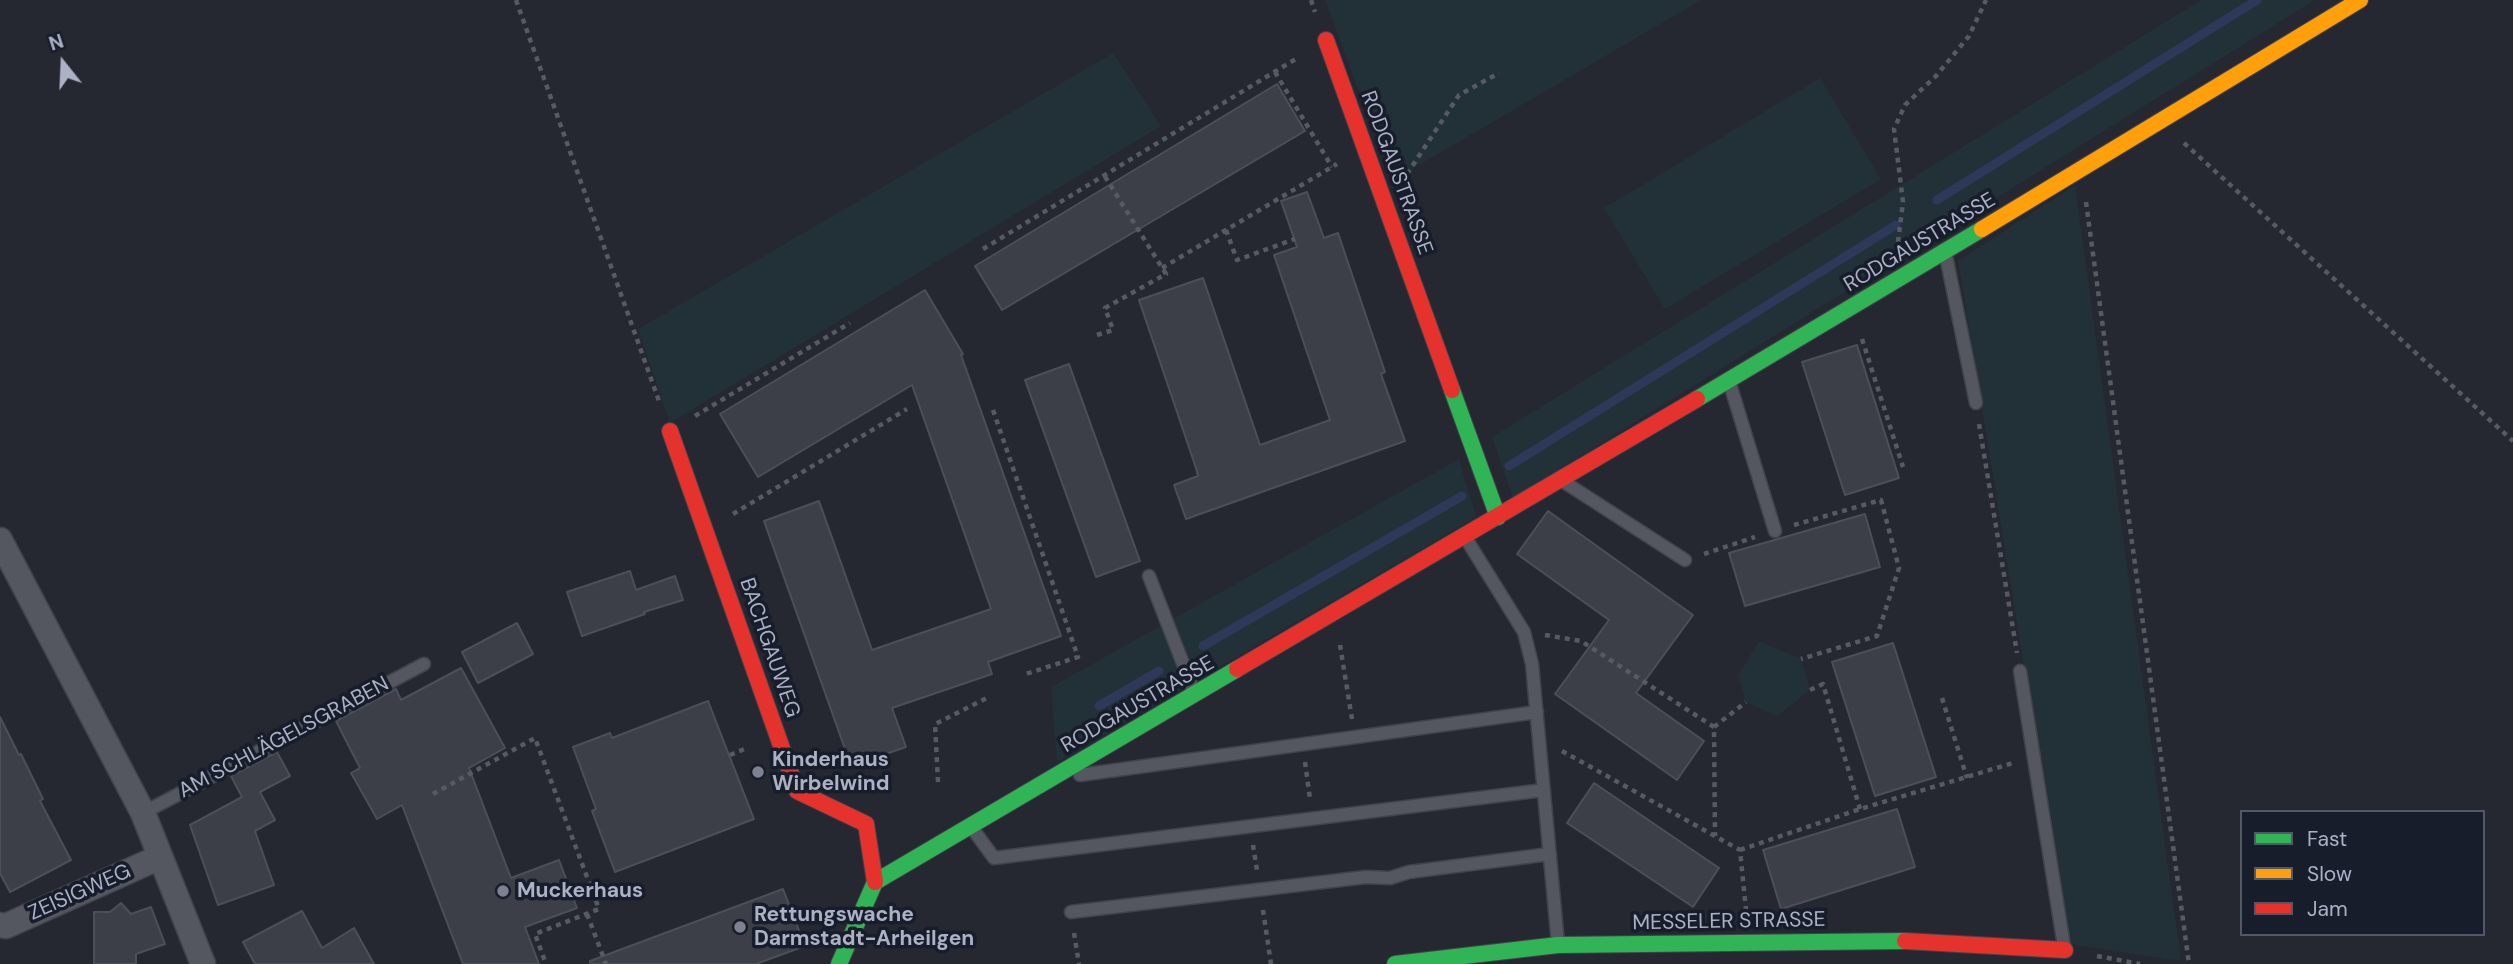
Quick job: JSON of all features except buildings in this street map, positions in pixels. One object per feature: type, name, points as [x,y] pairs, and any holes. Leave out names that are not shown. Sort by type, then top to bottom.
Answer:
[{"type":"street","name":"RODGAUSTRASSE","points":[[875,882],[1852,308],[2360,0]]},
{"type":"street","name":"RODGAUSTRASSE","points":[[1326,40],[1498,517]]},
{"type":"street","name":"BACHGAUWEG","points":[[670,431],[797,791],[866,824],[875,882]]},
{"type":"street","points":[[0,540],[143,813],[203,964]]},
{"type":"street","name":"ZEISIGWEG","points":[[0,925],[6,926],[160,857]]},
{"type":"street","points":[[839,964],[875,882]]},
{"type":"street","name":"MESSELER STRASSE","points":[[1395,964],[1558,945],[1708,953],[1749,942],[1922,941],[2065,950]]},
{"type":"lane","points":[[1945,252],[1976,403]]},
{"type":"lane","points":[[1729,380],[1775,531]]},
{"type":"lane","points":[[1560,480],[1685,560]]},
{"type":"lane","points":[[1465,536],[1524,632],[1532,664],[1558,945]]},
{"type":"lane","points":[[1149,576],[1195,695]]},
{"type":"lane","name":"AM SCHLÄGELSGRABEN","points":[[143,813],[424,664]]},
{"type":"lane","points":[[2020,671],[2065,950]]},
{"type":"lane","points":[[1051,779],[1537,712]]},
{"type":"lane","points":[[971,827],[995,859],[1544,790]]},
{"type":"lane","points":[[1071,912],[1366,877],[1390,878],[1409,872],[1550,854]]},
{"type":"path","points":[[516,0],[670,431],[850,323]]},
{"type":"path","points":[[1892,284],[1903,202],[1894,129],[1905,105],[1936,76],[1969,36],[1986,0]]},
{"type":"path","points":[[983,249],[1326,40]]},
{"type":"path","points":[[1275,72],[1332,167]]},
{"type":"path","points":[[1386,207],[1459,95],[1499,73]]},
{"type":"path","points":[[2160,122],[2513,441]]},
{"type":"path","points":[[1163,268],[1365,148]]},
{"type":"path","points":[[2082,170],[2189,964]]},
{"type":"path","points":[[1097,335],[1113,330],[1105,309],[1166,274],[1104,175]]},
{"type":"path","points":[[1226,230],[1237,260],[1295,239]]},
{"type":"path","points":[[1852,308],[1903,467]]},
{"type":"path","points":[[1976,403],[2020,671]]},
{"type":"path","points":[[705,531],[907,409]]},
{"type":"path","points":[[993,410],[1078,657],[1026,674]]},
{"type":"path","points":[[1685,560],[1881,500],[1899,568],[1877,636],[1801,659]]},
{"type":"path","points":[[1335,613],[1355,737]]},
{"type":"path","points":[[1524,632],[1581,641],[1714,727]]},
{"type":"path","points":[[1810,690],[1823,684],[1860,809]]},
{"type":"path","points":[[937,782],[935,724],[989,697]]},
{"type":"path","points":[[1942,698],[1967,778]]},
{"type":"path","points":[[1714,727],[1746,702]]},
{"type":"path","points":[[1714,727],[1715,836]]},
{"type":"path","points":[[433,794],[535,738],[599,909],[535,934],[546,964]]},
{"type":"path","points":[[1539,739],[1740,850],[1860,809],[2034,756]]},
{"type":"path","points":[[1303,744],[1313,819]]},
{"type":"path","points":[[1740,850],[1749,942]]},
{"type":"path","points":[[1071,912],[1079,964]]},
{"type":"path","points":[[587,914],[606,964]]},
{"type":"path","points":[[531,941],[537,938]]},
{"type":"path","points":[[2065,950],[2140,964]]},
{"type":"shaded area","points":[[1325,0],[1701,0],[1392,181]]},
{"type":"shaded area","points":[[2201,0],[2315,0],[1513,498],[1492,437]]},
{"type":"shaded area","points":[[1113,53],[1161,126],[670,423],[638,329]]},
{"type":"shaded area","points":[[1820,78],[1881,179],[1665,309],[1604,208]]},
{"type":"shaded area","points":[[2075,185],[2181,961],[2069,944],[1958,261]]},
{"type":"shaded area","points":[[1459,459],[1476,517],[1057,762],[1051,687]]},
{"type":"shaded area","points":[[1759,641],[1801,659],[1810,690],[1777,716],[1746,702],[1738,676]]},
{"type":"waterway","points":[[1937,200],[2257,0]]},
{"type":"waterway","points":[[1509,466],[1896,225]]},
{"type":"waterway","points":[[1203,646],[1462,496]]},
{"type":"waterway","points":[[1099,706],[1159,671]]},
{"type":"traffic: fast","points":[[1697,399],[1982,229]]},
{"type":"traffic: fast","points":[[1452,390],[1498,517]]},
{"type":"traffic: fast","points":[[839,964],[875,882],[1237,669]]},
{"type":"traffic: fast","points":[[1395,964],[1558,945],[1905,941]]},
{"type":"traffic: slow","points":[[1982,229],[2360,0]]},
{"type":"traffic: jam","points":[[1326,40],[1452,390]]},
{"type":"traffic: jam","points":[[1237,669],[1697,399]]},
{"type":"traffic: jam","points":[[670,431],[797,791],[866,824],[875,882]]},
{"type":"traffic: jam","points":[[1905,941],[2065,950]]},
{"type":"place","name":"Kinderhaus Wirbelwind","points":[[758,772]]},
{"type":"place","name":"Muckerhaus","points":[[503,891]]},
{"type":"place","name":"Rettungswache Darmstadt-Arheilgen","points":[[740,927]]}]
